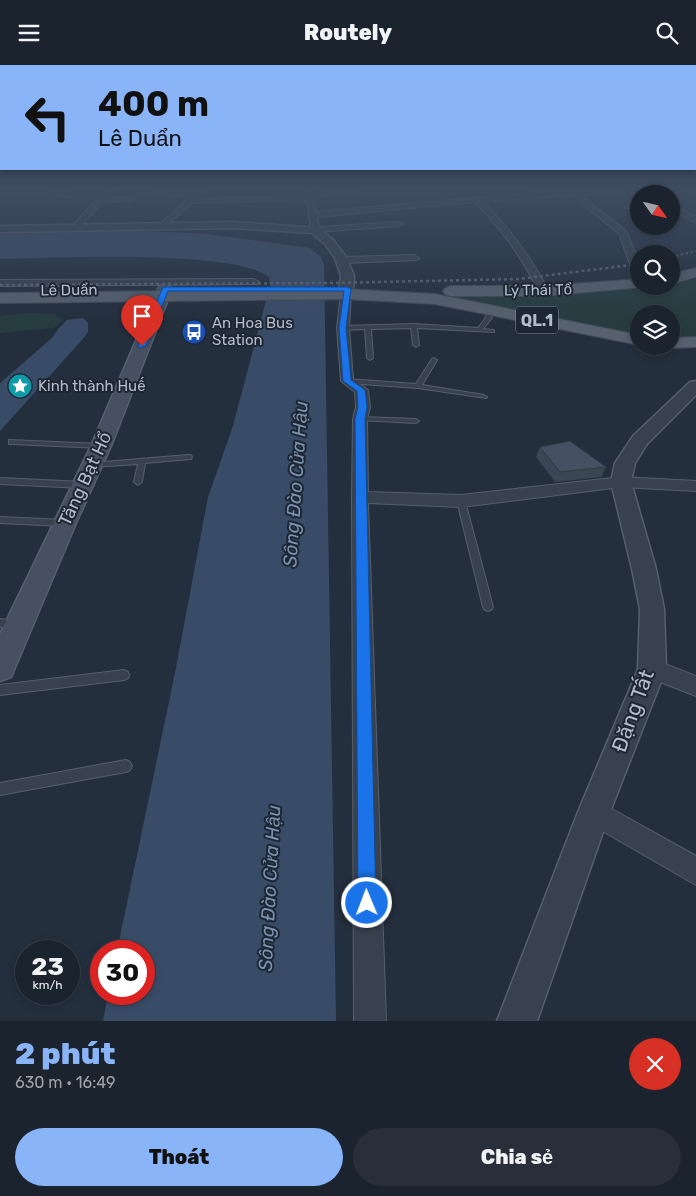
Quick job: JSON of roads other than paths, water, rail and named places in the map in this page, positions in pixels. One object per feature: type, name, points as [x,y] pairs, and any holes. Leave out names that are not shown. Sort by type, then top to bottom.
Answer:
[{"type":"main road","points":[[680,276],[696,272]]},
{"type":"main road","name":"Lý Thái Tổ","points":[[436,295],[544,291],[630,285]]},
{"type":"main road","name":"Lê Duẩn","points":[[0,298],[255,289],[436,295]]},
{"type":"main road","name":"Lê Duẩn","points":[[0,291],[164,293]]},
{"type":"main road","name":"Tăng Bạt Hổ","points":[[0,667],[10,623],[64,523],[97,455],[164,293]]},
{"type":"main road","name":"Lý Thái Tổ","points":[[436,295],[491,311],[630,338]]},
{"type":"main road","points":[[680,343],[696,342]]},
{"type":"street","points":[[317,233],[343,260],[349,283],[344,292],[343,328],[347,381],[361,390],[363,407],[360,419],[360,497],[370,1021]]},
{"type":"street","points":[[508,233],[521,248],[544,291]]},
{"type":"street","points":[[623,233],[630,251]]},
{"type":"street","points":[[343,260],[414,257]]},
{"type":"street","points":[[0,283],[255,289]]},
{"type":"street","points":[[621,481],[626,463],[640,440],[696,386]]},
{"type":"street","points":[[360,497],[461,501],[621,481],[696,486]]},
{"type":"street","name":"Đặng Tất","points":[[517,1021],[594,812],[652,669],[652,609],[644,569],[621,481]]},
{"type":"street","points":[[652,669],[696,685]]},
{"type":"street","points":[[594,812],[696,871]]},
{"type":"lane","points":[[480,329],[488,319],[491,311]]},
{"type":"lane","points":[[343,328],[414,326],[492,331]]},
{"type":"lane","points":[[414,326],[416,345]]},
{"type":"lane","points":[[368,328],[370,358]]},
{"type":"lane","points":[[418,387],[434,360]]},
{"type":"lane","points":[[347,381],[418,387],[484,397]]},
{"type":"lane","points":[[360,419],[416,421]]},
{"type":"lane","points":[[12,442],[142,460],[188,457]]},
{"type":"lane","points":[[138,482],[142,460]]},
{"type":"lane","points":[[0,481],[83,485]]},
{"type":"lane","points":[[461,501],[488,607]]},
{"type":"lane","points":[[0,520],[64,523]]},
{"type":"lane","points":[[0,690],[124,675]]},
{"type":"lane","points":[[0,789],[126,767]]},
{"type":"water","name":"Sông Đào Cửa Hậu","points":[[0,233],[16,233],[208,234],[310,248],[321,257],[324,264],[336,1021],[103,1021],[106,1005],[155,1005],[155,940],[119,940],[175,673],[208,497],[233,426],[270,285],[269,277],[250,268],[220,262],[182,259],[99,257],[0,259]]},
{"type":"water","points":[[83,318],[88,323],[88,332],[0,431],[0,383],[51,339],[67,320]]},
{"type":"railway","points":[[680,255],[696,251]]},
{"type":"railway","points":[[0,285],[331,283],[518,279],[630,265]]},
{"type":"place","name":"An Hoa Bus Station","points":[[194,332]]},
{"type":"place","name":"Kinh thành Huế","points":[[20,386]]}]
